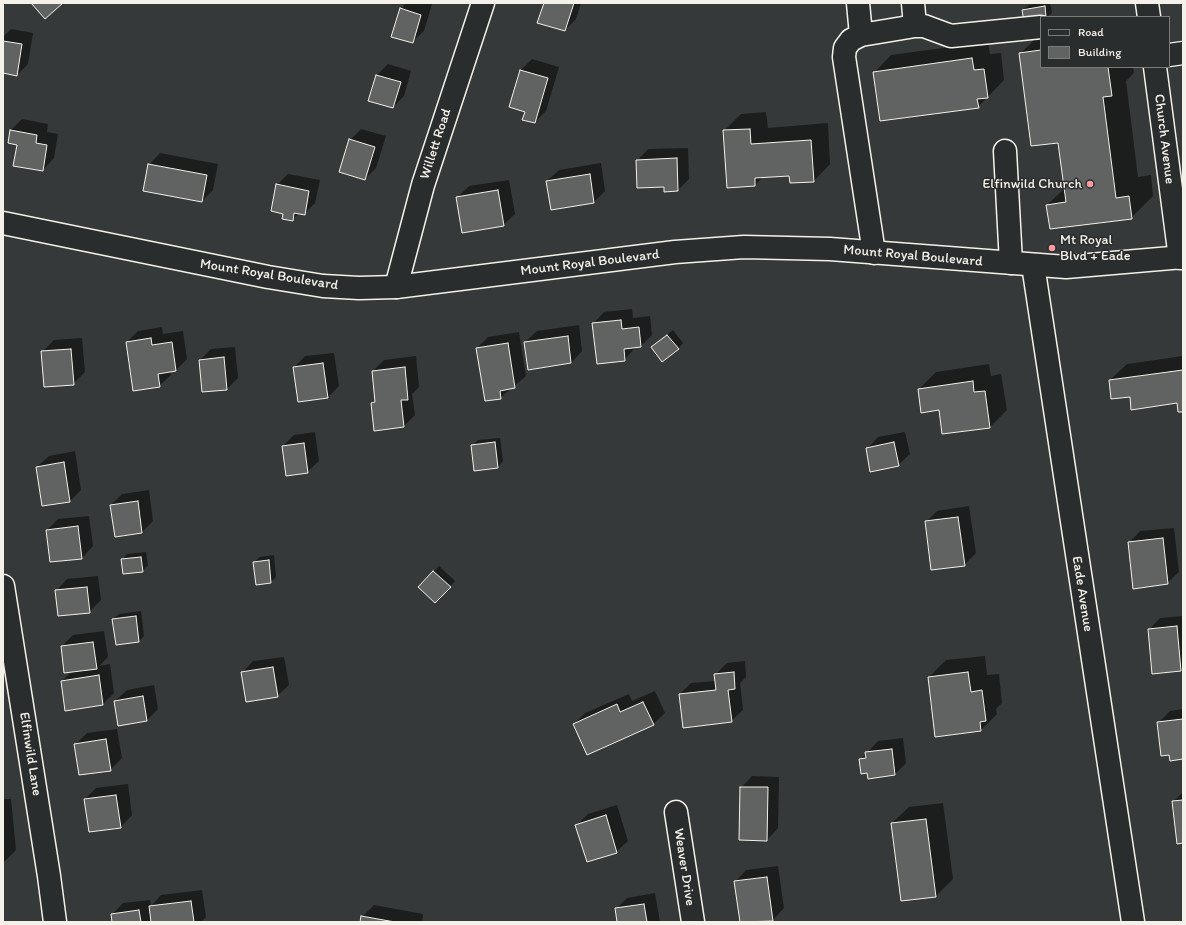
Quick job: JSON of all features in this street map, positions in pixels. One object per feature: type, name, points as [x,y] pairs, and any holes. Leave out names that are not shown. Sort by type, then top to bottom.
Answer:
[{"type":"street","name":"Willett Road","points":[[396,288],[423,185],[483,3]]},
{"type":"street","points":[[858,3],[861,35]]},
{"type":"street","points":[[913,3],[915,26]]},
{"type":"street","points":[[1147,3],[1149,16]]},
{"type":"street","points":[[874,252],[844,57],[845,48],[851,40],[861,35],[915,26],[924,26],[952,36],[1040,27]]},
{"type":"street","points":[[1170,55],[1183,53]]},
{"type":"street","name":"Church Avenue","points":[[1155,68],[1176,175],[1181,258]]},
{"type":"street","points":[[1005,151],[1011,264]]},
{"type":"street","name":"Mount Royal Boulevard","points":[[3,223],[268,277],[323,286],[396,288],[675,252],[744,248],[830,249],[1032,266],[1066,267],[1181,258]]},
{"type":"street","name":"Eade Avenue","points":[[1032,266],[1133,922]]},
{"type":"street","name":"Elfinwild Lane","points":[[3,586],[55,922]]},
{"type":"street","name":"Weaver Drive","points":[[676,812],[693,922]]},
{"type":"building","points":[[31,3],[63,3],[45,19]]},
{"type":"building","points":[[544,3],[574,3],[565,31],[537,23]]},
{"type":"building","points":[[1045,6],[1046,16],[1040,16],[1040,18],[1024,22],[1022,10]]},
{"type":"building","points":[[400,8],[421,15],[413,43],[391,37]]},
{"type":"building","points":[[3,41],[22,44],[17,76],[3,73]]},
{"type":"building","points":[[1040,50],[1040,68],[1108,68],[1112,96],[1103,97],[1116,198],[1129,196],[1132,219],[1050,229],[1046,205],[1066,202],[1058,143],[1031,146],[1019,53]]},
{"type":"building","points":[[972,58],[974,70],[984,69],[988,98],[977,99],[979,108],[880,121],[873,72]]},
{"type":"building","points":[[520,70],[548,78],[535,123],[522,120],[525,112],[509,107]]},
{"type":"building","points":[[376,75],[401,82],[393,108],[368,101]]},
{"type":"building","points":[[750,129],[751,144],[811,140],[814,182],[790,183],[789,176],[755,178],[755,186],[727,188],[723,130]]},
{"type":"building","points":[[10,130],[37,135],[36,143],[47,145],[43,171],[13,166],[17,145],[8,143]]},
{"type":"building","points":[[349,139],[375,147],[365,180],[339,172]]},
{"type":"building","points":[[677,158],[678,191],[664,192],[664,187],[637,188],[636,160]]},
{"type":"building","points":[[148,164],[207,175],[202,202],[143,191]]},
{"type":"building","points":[[590,174],[594,203],[551,210],[546,181]]},
{"type":"building","points":[[276,184],[309,191],[305,215],[294,213],[293,221],[282,219],[283,214],[271,211]]},
{"type":"building","points":[[498,190],[504,226],[462,233],[456,197]]},
{"type":"building","points":[[621,320],[622,329],[639,327],[641,347],[624,349],[625,361],[597,364],[592,323]]},
{"type":"building","points":[[667,335],[679,349],[662,362],[651,347]]},
{"type":"building","points":[[568,336],[571,363],[528,370],[524,342]]},
{"type":"building","points":[[151,338],[152,345],[172,342],[176,371],[158,374],[160,387],[133,391],[126,342]]},
{"type":"building","points":[[508,343],[515,388],[500,391],[501,399],[485,401],[476,348]]},
{"type":"building","points":[[71,349],[74,385],[44,387],[41,351]]},
{"type":"building","points":[[224,357],[227,390],[202,392],[199,360]]},
{"type":"building","points":[[323,363],[328,398],[298,402],[293,367]]},
{"type":"building","points":[[405,367],[408,400],[401,400],[404,427],[374,431],[371,403],[375,402],[372,371]]},
{"type":"building","points":[[1183,370],[1183,412],[1178,412],[1177,403],[1131,410],[1130,397],[1111,399],[1109,380]]},
{"type":"building","points":[[973,381],[974,392],[985,391],[990,428],[942,434],[939,410],[921,413],[918,389]]},
{"type":"building","points":[[495,442],[498,468],[474,471],[471,445]]},
{"type":"building","points":[[894,442],[899,466],[870,472],[866,448]]},
{"type":"building","points":[[304,443],[308,473],[286,476],[282,446]]},
{"type":"building","points":[[64,462],[70,502],[42,506],[36,467]]},
{"type":"building","points":[[138,501],[142,533],[115,537],[110,505]]},
{"type":"building","points":[[958,517],[965,566],[931,570],[925,521]]},
{"type":"building","points":[[78,526],[82,559],[50,562],[46,530]]},
{"type":"building","points":[[1163,538],[1168,584],[1133,589],[1128,542]]},
{"type":"building","points":[[141,557],[143,572],[123,574],[121,559]]},
{"type":"building","points":[[269,560],[271,583],[256,585],[253,562]]},
{"type":"building","points":[[433,571],[451,587],[435,603],[418,587]]},
{"type":"building","points":[[87,587],[90,613],[58,616],[55,590]]},
{"type":"building","points":[[136,616],[139,642],[116,645],[112,619]]},
{"type":"building","points":[[1177,626],[1181,671],[1152,674],[1148,629]]},
{"type":"building","points":[[93,642],[97,669],[64,673],[61,646]]},
{"type":"building","points":[[273,667],[278,697],[246,702],[241,672]]},
{"type":"building","points":[[734,672],[735,689],[728,690],[732,722],[683,728],[679,694],[716,690],[714,674]]},
{"type":"building","points":[[968,672],[971,692],[982,690],[986,721],[980,722],[981,731],[935,737],[928,677]]},
{"type":"building","points":[[99,675],[103,705],[65,711],[61,681]]},
{"type":"building","points":[[143,696],[147,721],[118,726],[114,701]]},
{"type":"building","points":[[643,702],[654,725],[587,755],[573,724],[617,704],[620,712]]},
{"type":"building","points":[[1183,719],[1183,759],[1170,761],[1169,755],[1161,756],[1157,722]]},
{"type":"building","points":[[106,739],[111,771],[79,775],[74,744]]},
{"type":"building","points":[[892,749],[895,775],[868,779],[867,773],[861,774],[859,759],[866,758],[865,752]]},
{"type":"building","points":[[740,787],[768,787],[767,841],[739,840]]},
{"type":"building","points":[[116,795],[121,828],[89,832],[84,799]]},
{"type":"building","points":[[1183,800],[1183,843],[1177,844],[1172,801]]},
{"type":"building","points":[[606,815],[617,853],[587,862],[575,825]]},
{"type":"building","points":[[926,819],[936,897],[901,901],[891,823]]},
{"type":"building","points":[[767,877],[773,921],[740,922],[734,881]]},
{"type":"building","points":[[191,901],[194,922],[151,922],[149,906]]},
{"type":"building","points":[[644,904],[647,922],[617,922],[615,908]]},
{"type":"building","points":[[139,910],[141,922],[112,922],[111,914]]},
{"type":"building","points":[[361,916],[395,922],[360,922]]},
{"type":"place","name":"Elfinwild Church","points":[[1090,184]]},
{"type":"place","name":"Mt Royal Blvd + Eade","points":[[1052,248]]}]
